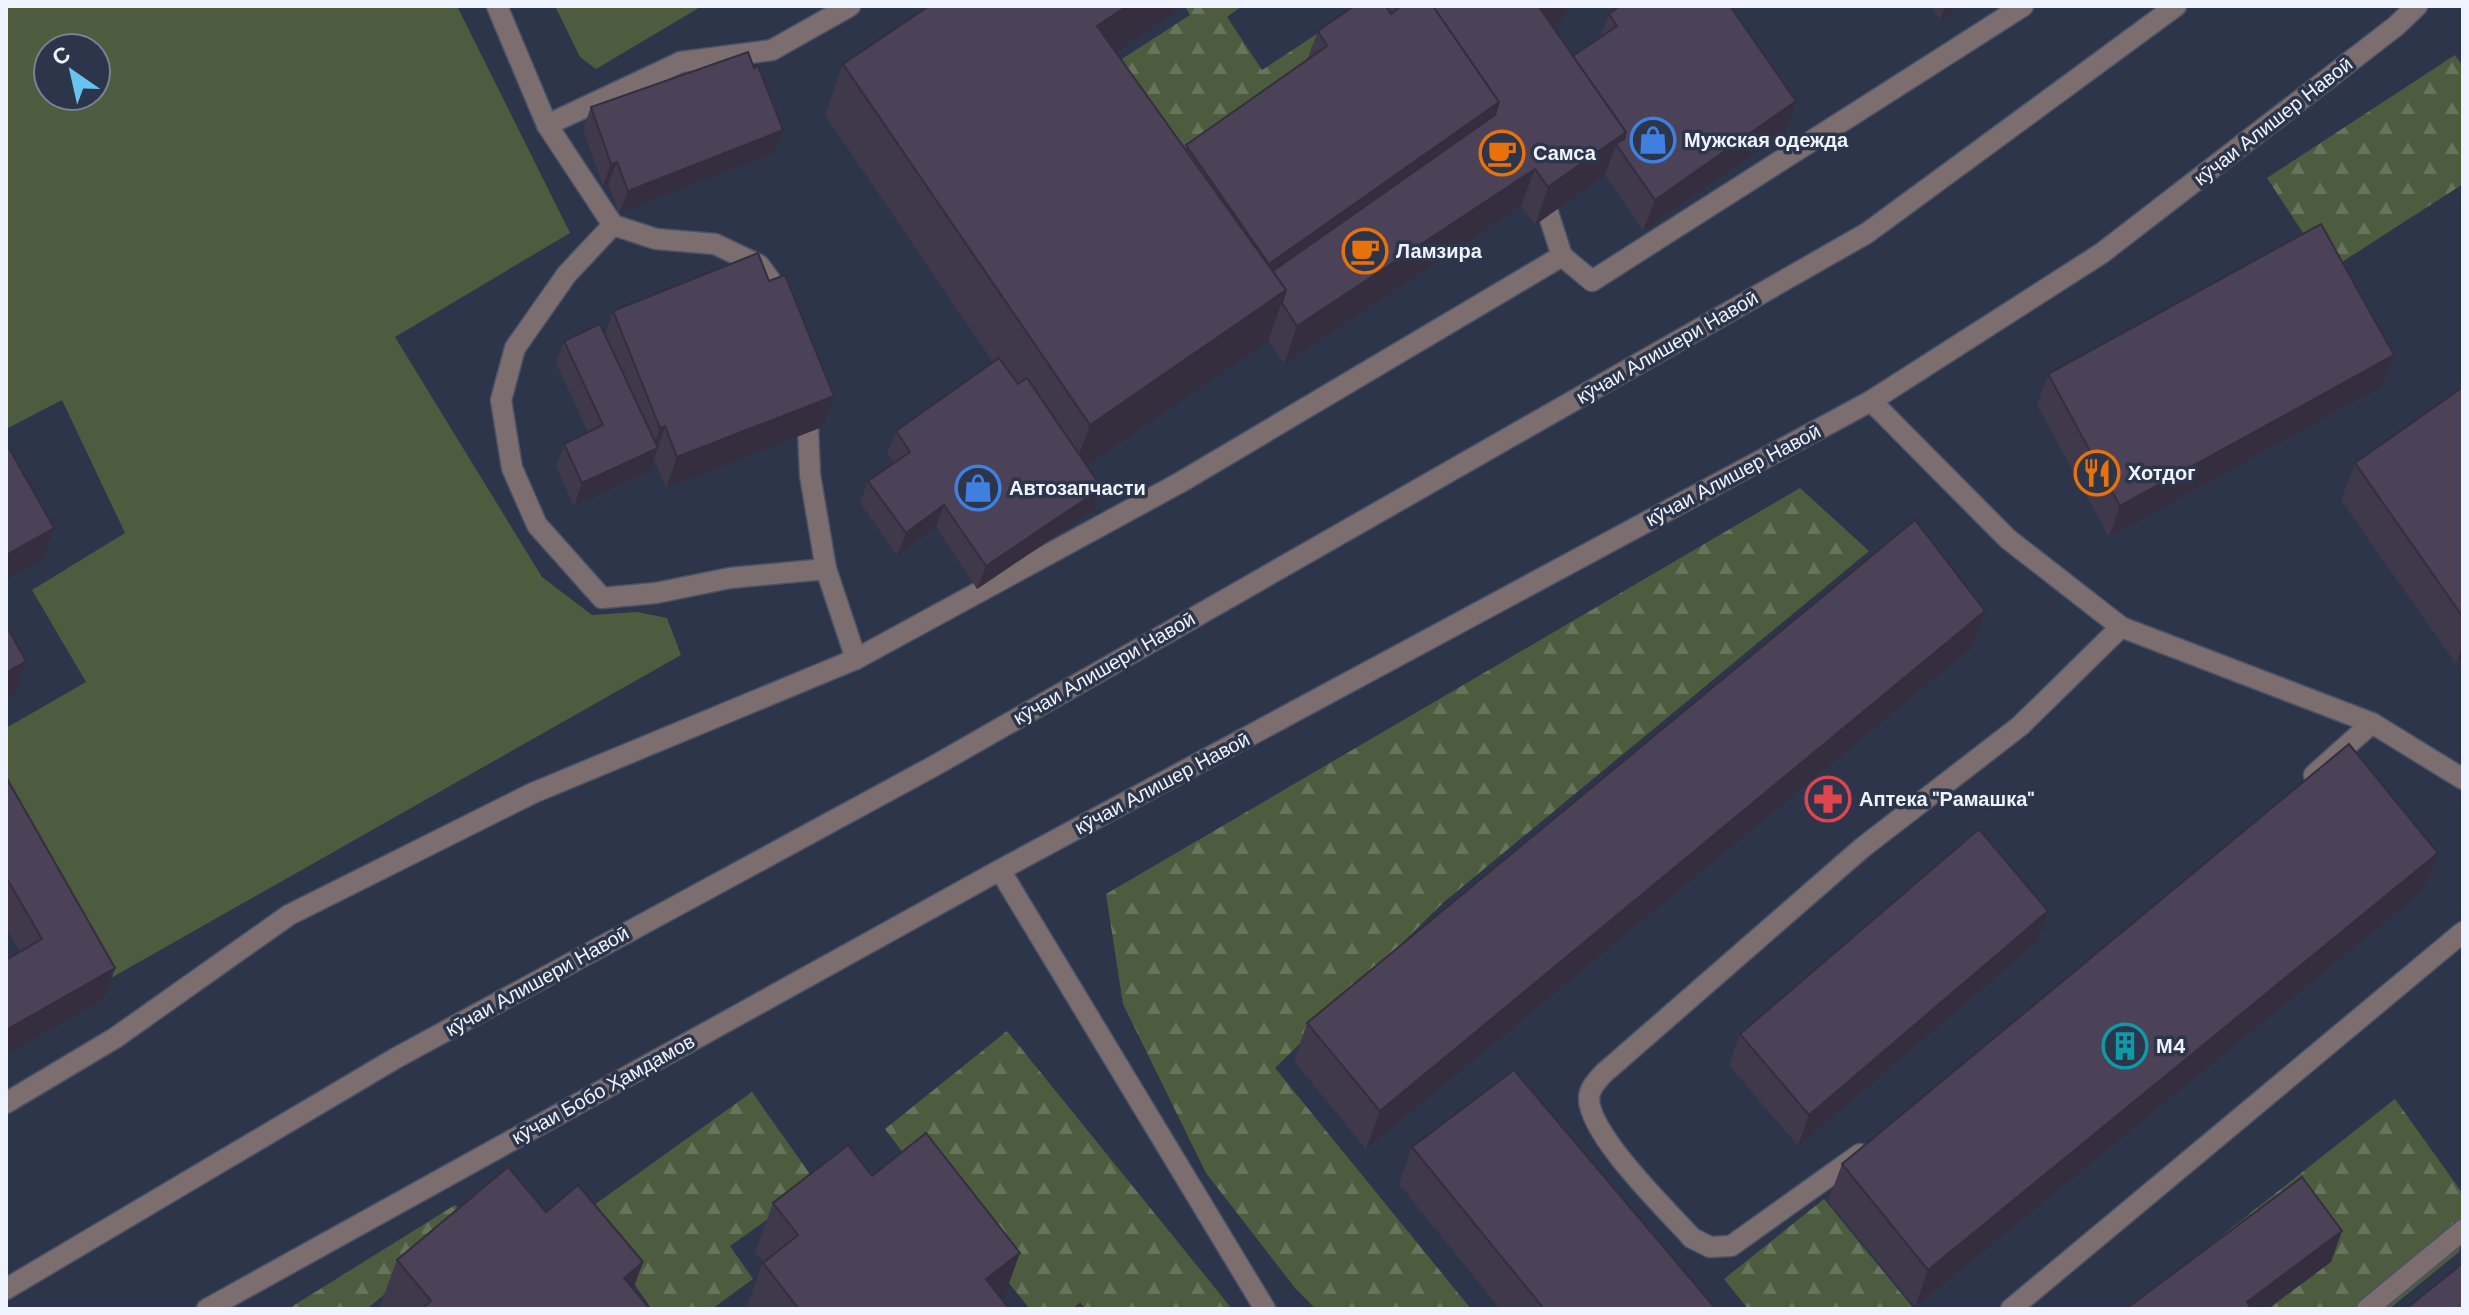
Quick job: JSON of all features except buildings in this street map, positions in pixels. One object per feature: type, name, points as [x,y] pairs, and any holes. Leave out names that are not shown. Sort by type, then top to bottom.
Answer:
[{"type":"street","points":[[497,6],[547,125],[613,225],[656,239],[715,244],[759,265],[782,296],[790,324]]},
{"type":"street","points":[[547,125],[681,62],[772,50],[850,6]]},
{"type":"street","points":[[1535,172],[1562,256],[1592,281],[2023,6]]},
{"type":"street","name":"кӯчаи Алишери Навоӣ","points":[[6,1289],[396,1058],[934,766],[1867,233],[2176,6]]},
{"type":"street","name":"кӯчаи Алишер Навоӣ","points":[[1000,870],[1871,401],[2102,253],[2396,26],[2417,6]]},
{"type":"street","points":[[613,225],[567,274],[515,348],[501,400],[512,468],[537,525],[602,598],[656,593],[730,578],[826,569]]},
{"type":"street","points":[[6,1103],[115,1038],[289,915],[533,793],[856,659],[1181,482],[1562,256]]},
{"type":"street","points":[[806,378],[810,475],[826,569],[856,659]]},
{"type":"street","points":[[1871,401],[2008,539],[2121,627],[2372,723],[2463,779]]},
{"type":"street","points":[[1878,1141],[1731,1246],[1710,1247],[1692,1238],[1611,1148],[1591,1109],[1589,1096],[1604,1073],[1862,848],[2020,726],[2121,627]]},
{"type":"street","points":[[2302,785],[2372,723]]},
{"type":"street","points":[[1000,870],[1265,1309]]},
{"type":"street","name":"кӯчаи Бобо Ҳамдамов","points":[[207,1309],[1000,870]]},
{"type":"street","points":[[2011,1309],[2463,932]]},
{"type":"street","points":[[2367,1309],[2463,1230]]},
{"type":"green space","points":[[6,6],[457,6],[570,233],[395,337],[542,577],[592,615],[637,612],[667,618],[681,655],[111,978],[6,791],[6,728],[86,682],[32,590],[125,533],[62,400],[6,429]]},
{"type":"green space","points":[[555,6],[702,6],[596,69],[580,57]]},
{"type":"green space","points":[[1185,6],[1242,6],[1227,17],[1262,70],[1329,26],[1360,73],[1184,216],[1094,77],[1190,15]]},
{"type":"green space","points":[[2455,55],[2463,67],[2463,184],[2328,271],[2267,178]]},
{"type":"green space","points":[[1800,488],[1869,551],[1444,902],[1275,1068],[1471,1309],[1316,1309],[1295,1288],[1206,1173],[1123,1004],[1106,894]]},
{"type":"green space","points":[[1007,1031],[1232,1309],[1030,1309],[900,1149],[885,1129]]},
{"type":"green space","points":[[752,1092],[817,1184],[730,1246],[753,1279],[712,1309],[652,1309],[583,1213]]},
{"type":"green space","points":[[2395,1099],[2463,1194],[2463,1237],[2459,1252],[2389,1309],[2129,1309]]},
{"type":"green space","points":[[1824,1199],[1914,1309],[1748,1309],[1724,1279]]},
{"type":"green space","points":[[455,1205],[470,1222],[367,1309],[288,1309]]},
{"type":"place","name":"Мужская одежда","points":[[1653,140]]},
{"type":"place","name":"Самса","points":[[1502,153]]},
{"type":"place","name":"Ламзира","points":[[1365,251]]},
{"type":"place","name":"Хотдог","points":[[2097,473]]},
{"type":"place","name":"Автозапчасти","points":[[978,488]]},
{"type":"place","name":"Аптека \"Рамашка\"","points":[[1828,799]]},
{"type":"place","name":"М4","points":[[2125,1046]]}]
